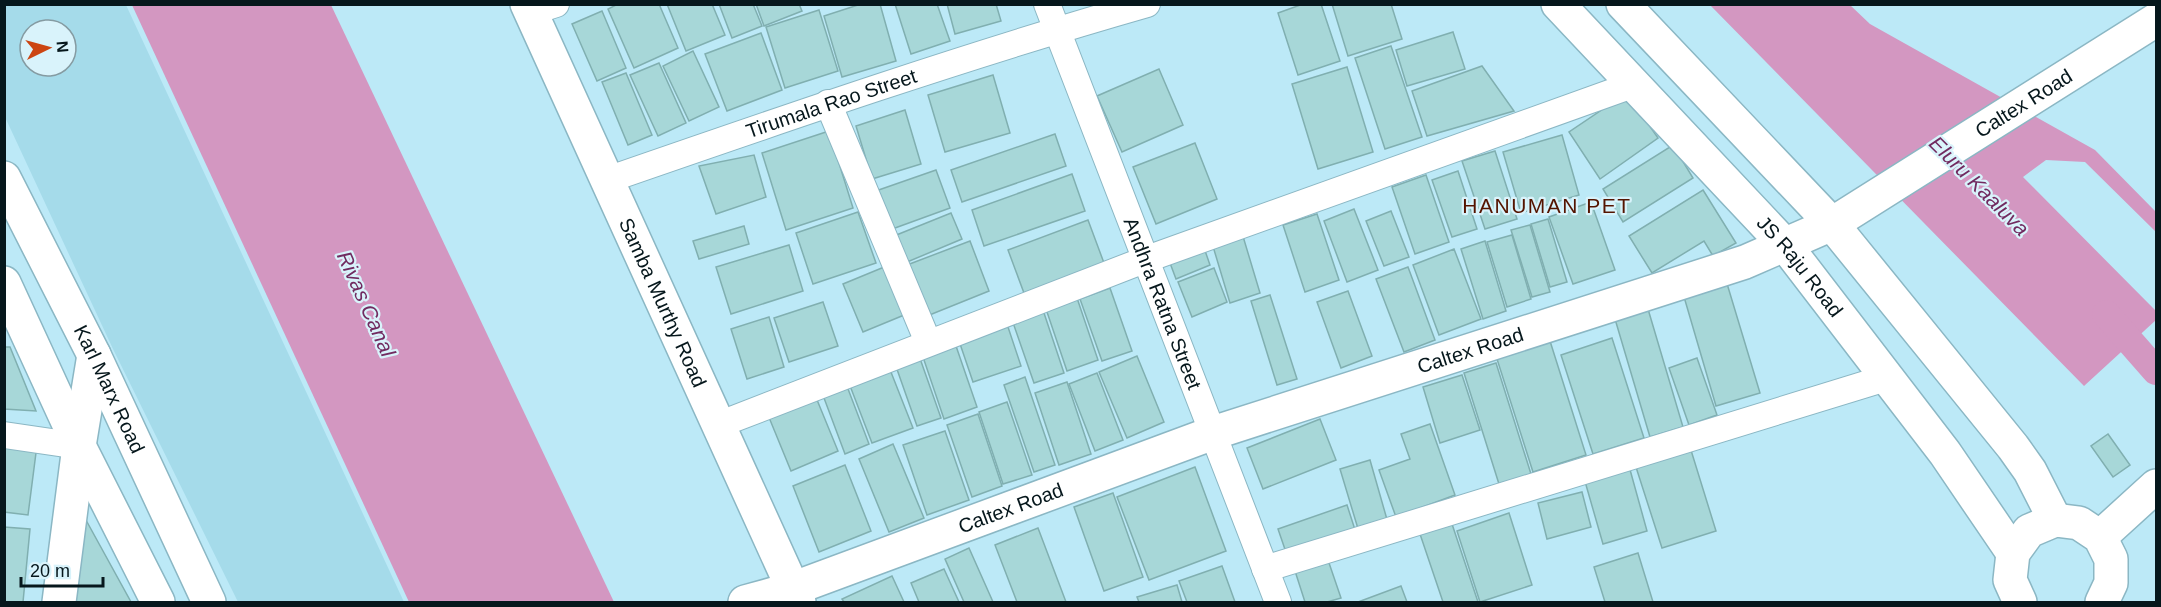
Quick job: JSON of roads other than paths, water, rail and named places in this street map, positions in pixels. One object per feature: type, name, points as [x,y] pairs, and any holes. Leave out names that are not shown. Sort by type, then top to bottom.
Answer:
[{"type":"street","name":"Andhra Ratna Street","points":[[1047,4],[1278,603]]},
{"type":"street","name":"Tirumala Rao Street","points":[[607,180],[828,103],[1057,30],[1147,4]]},
{"type":"street","name":"JS Raju Road","points":[[1558,4],[1786,246],[1889,377],[1945,453],[2013,553]]},
{"type":"street","points":[[1623,4],[1832,224],[2013,447],[2030,471],[2055,520]]},
{"type":"street","name":"Samba Murthy Road","points":[[538,7],[607,180],[796,596]]},
{"type":"street","name":"Caltex Road","points":[[745,603],[796,596],[1213,433],[1745,262],[1786,246],[1832,224],[2157,20]]},
{"type":"street","points":[[718,425],[1147,259],[1635,84]]},
{"type":"street","points":[[828,103],[928,342]]},
{"type":"street","name":"Karl Marx Road","points":[[7,187],[94,355],[209,603]]},
{"type":"street","points":[[4,282],[79,447],[158,603]]},
{"type":"street","points":[[59,603],[79,447],[94,355]]},
{"type":"street","points":[[1266,569],[1889,377]]},
{"type":"street","points":[[4,435],[79,447]]},
{"type":"street","points":[[2100,537],[2157,486]]},
{"type":"street","points":[[2020,603],[2010,580],[2013,553],[2029,531],[2055,520],[2079,523],[2100,537],[2111,559],[2112,583],[2102,603]]},
{"type":"water","name":"Rivas Canal","points":[[132,5],[331,5],[614,602],[409,602]]},
{"type":"water","points":[[1710,5],[1850,5],[1870,24],[2095,150],[2156,212],[2156,232],[2085,162],[2046,160],[2023,177],[2156,311],[2156,320],[2084,386]]},
{"type":"waterway","name":"Eluru Kaaluva","points":[[2106,314],[2156,371]]},
{"type":"district","name":"HANUMAN PET","points":[[1547,206]]}]
